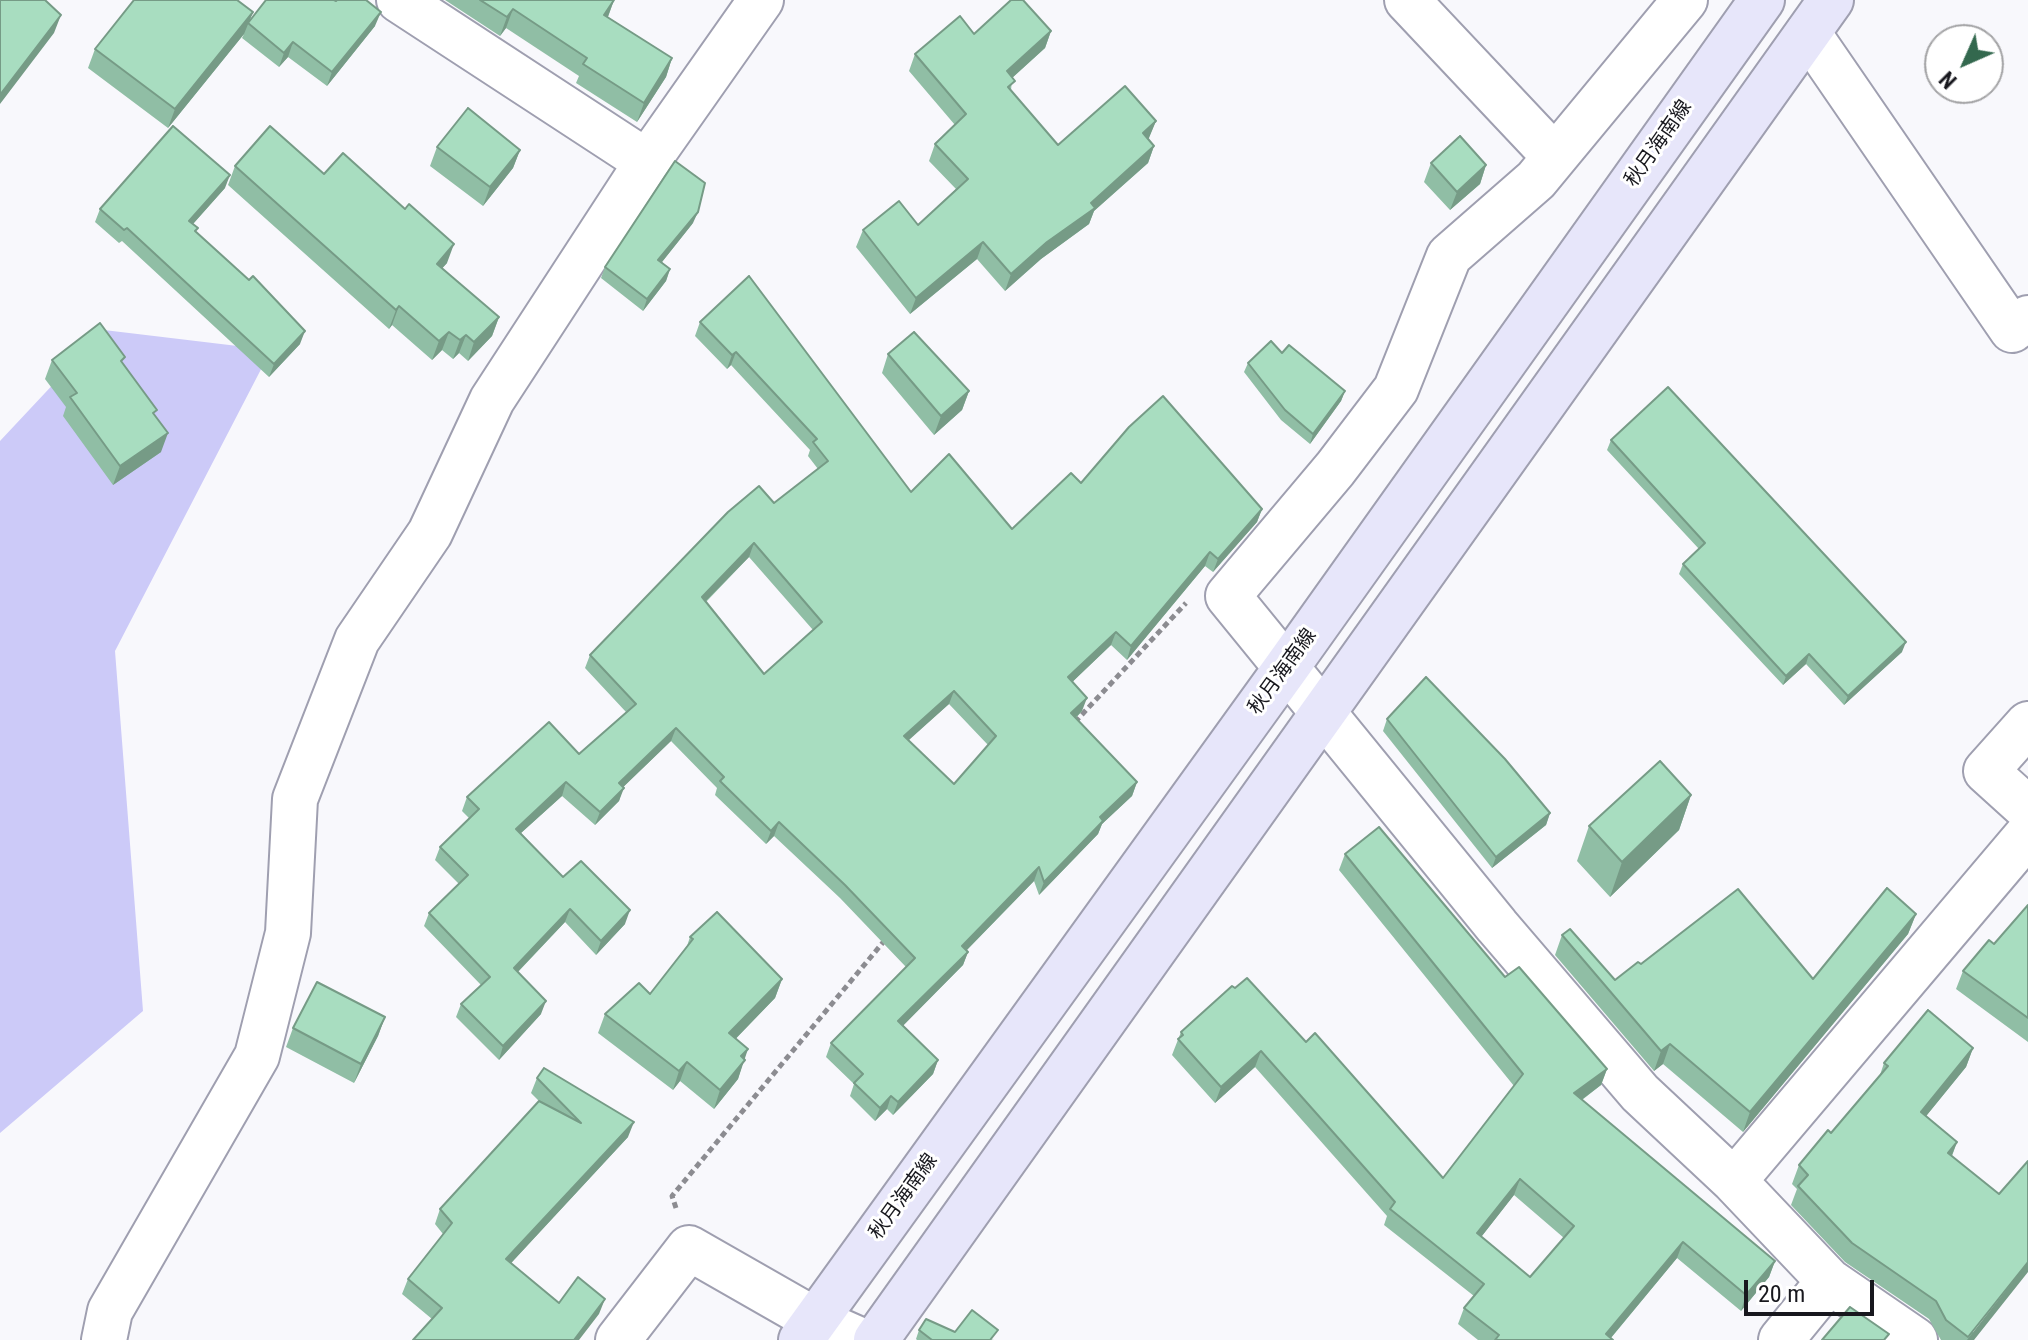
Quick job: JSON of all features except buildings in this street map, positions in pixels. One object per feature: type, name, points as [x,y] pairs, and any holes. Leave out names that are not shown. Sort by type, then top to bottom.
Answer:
[{"type":"main road","name":"秋月海南線","points":[[808,1330],[1286,668],[1762,0]]},
{"type":"main road","points":[[876,1340],[1324,716],[1819,17]]},
{"type":"street","points":[[399,0],[647,162]]},
{"type":"street","points":[[104,1340],[110,1311],[257,1056],[288,933],[295,799],[357,640],[430,533],[492,400],[647,162],[761,0]]},
{"type":"street","points":[[1407,0],[1555,157]]},
{"type":"street","points":[[1685,0],[1526,190],[1449,256],[1396,389],[1335,469],[1228,596],[1324,716],[1640,1093],[1734,1181],[1829,1281],[1915,1340]]},
{"type":"street","points":[[1819,17],[2012,330],[2028,318]]},
{"type":"street","points":[[2028,724],[1986,771],[2028,809]]},
{"type":"street","points":[[1734,1181],[2028,834]]},
{"type":"street","points":[[618,1340],[689,1248],[808,1330],[860,1340]]},
{"type":"street","points":[[1781,1340],[1829,1281]]},
{"type":"path","points":[[1072,725],[1189,600],[1208,593],[1228,596]]},
{"type":"path","points":[[689,1248],[672,1196],[895,928]]},
{"type":"shaded area","points":[[104,330],[271,350],[115,651],[143,1011],[0,1133],[0,441]]}]
